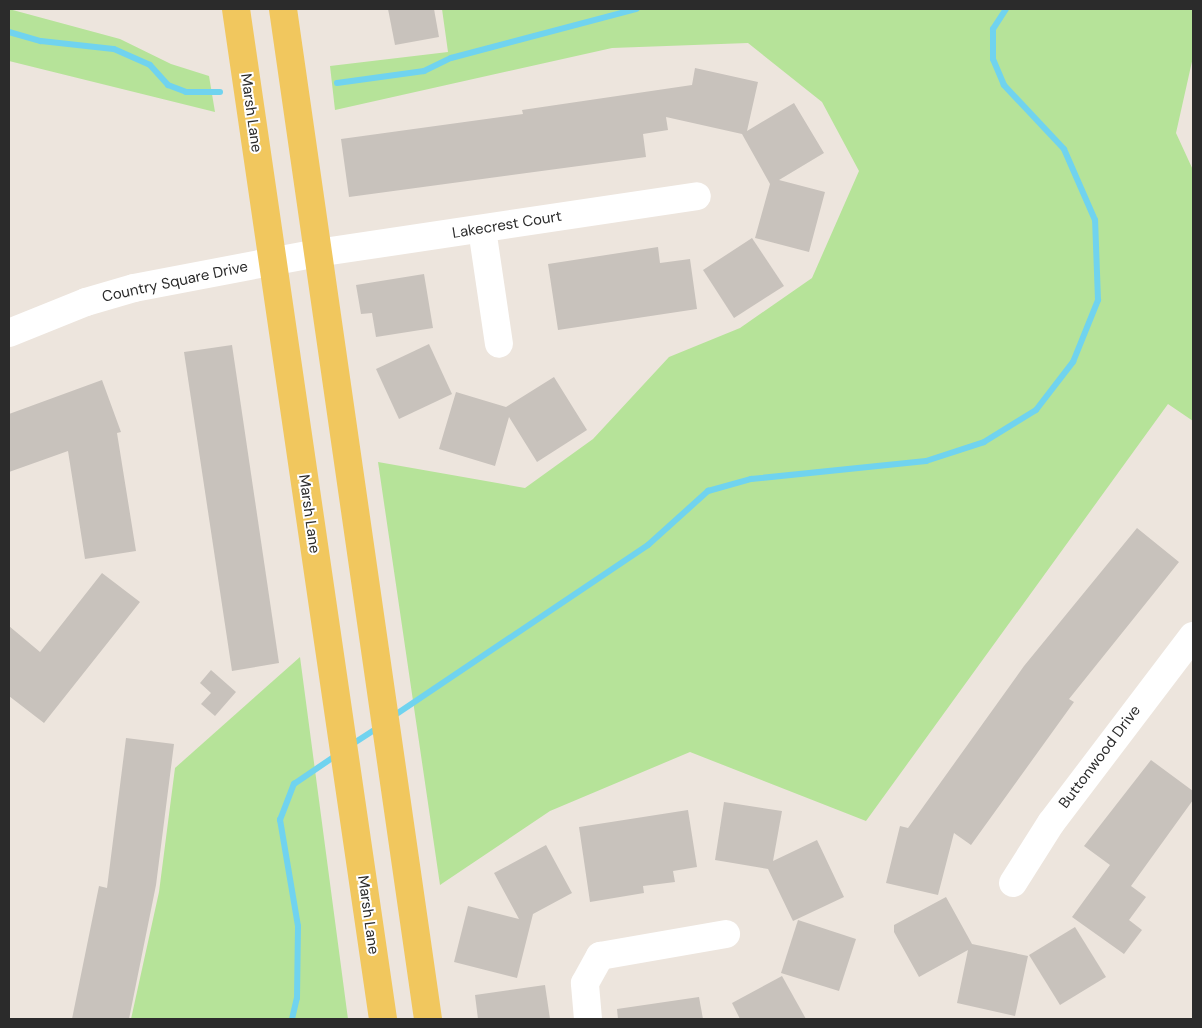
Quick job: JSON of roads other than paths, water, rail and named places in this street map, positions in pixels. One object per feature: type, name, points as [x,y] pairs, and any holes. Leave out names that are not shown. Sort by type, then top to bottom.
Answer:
[{"type":"main road","name":"Marsh Lane","points":[[236,9],[383,1019]]},
{"type":"main road","points":[[283,9],[428,1019]]},
{"type":"street","name":"Lakecrest Court","points":[[317,253],[697,196]]},
{"type":"street","points":[[482,229],[500,344]]},
{"type":"street","name":"Country Square Drive","points":[[9,333],[86,302],[134,288],[317,253]]},
{"type":"street","name":"Buttonwood Drive","points":[[1013,883],[1051,823],[1193,636]]},
{"type":"street","points":[[588,1019],[585,983],[600,956],[726,934]]},
{"type":"waterway","points":[[337,83],[424,71],[451,58],[637,9]]},
{"type":"waterway","points":[[392,717],[648,545],[708,491],[751,479],[926,461],[984,442],[1036,410],[1073,362],[1098,300],[1095,220],[1064,149],[1004,85],[993,59],[993,29],[1006,9]]},
{"type":"waterway","points":[[9,32],[41,41],[114,49],[150,65],[168,85],[186,92],[220,92]]},
{"type":"waterway","points":[[351,745],[380,726]]},
{"type":"waterway","points":[[292,1019],[297,998],[298,926],[280,820],[294,784],[338,754]]}]
